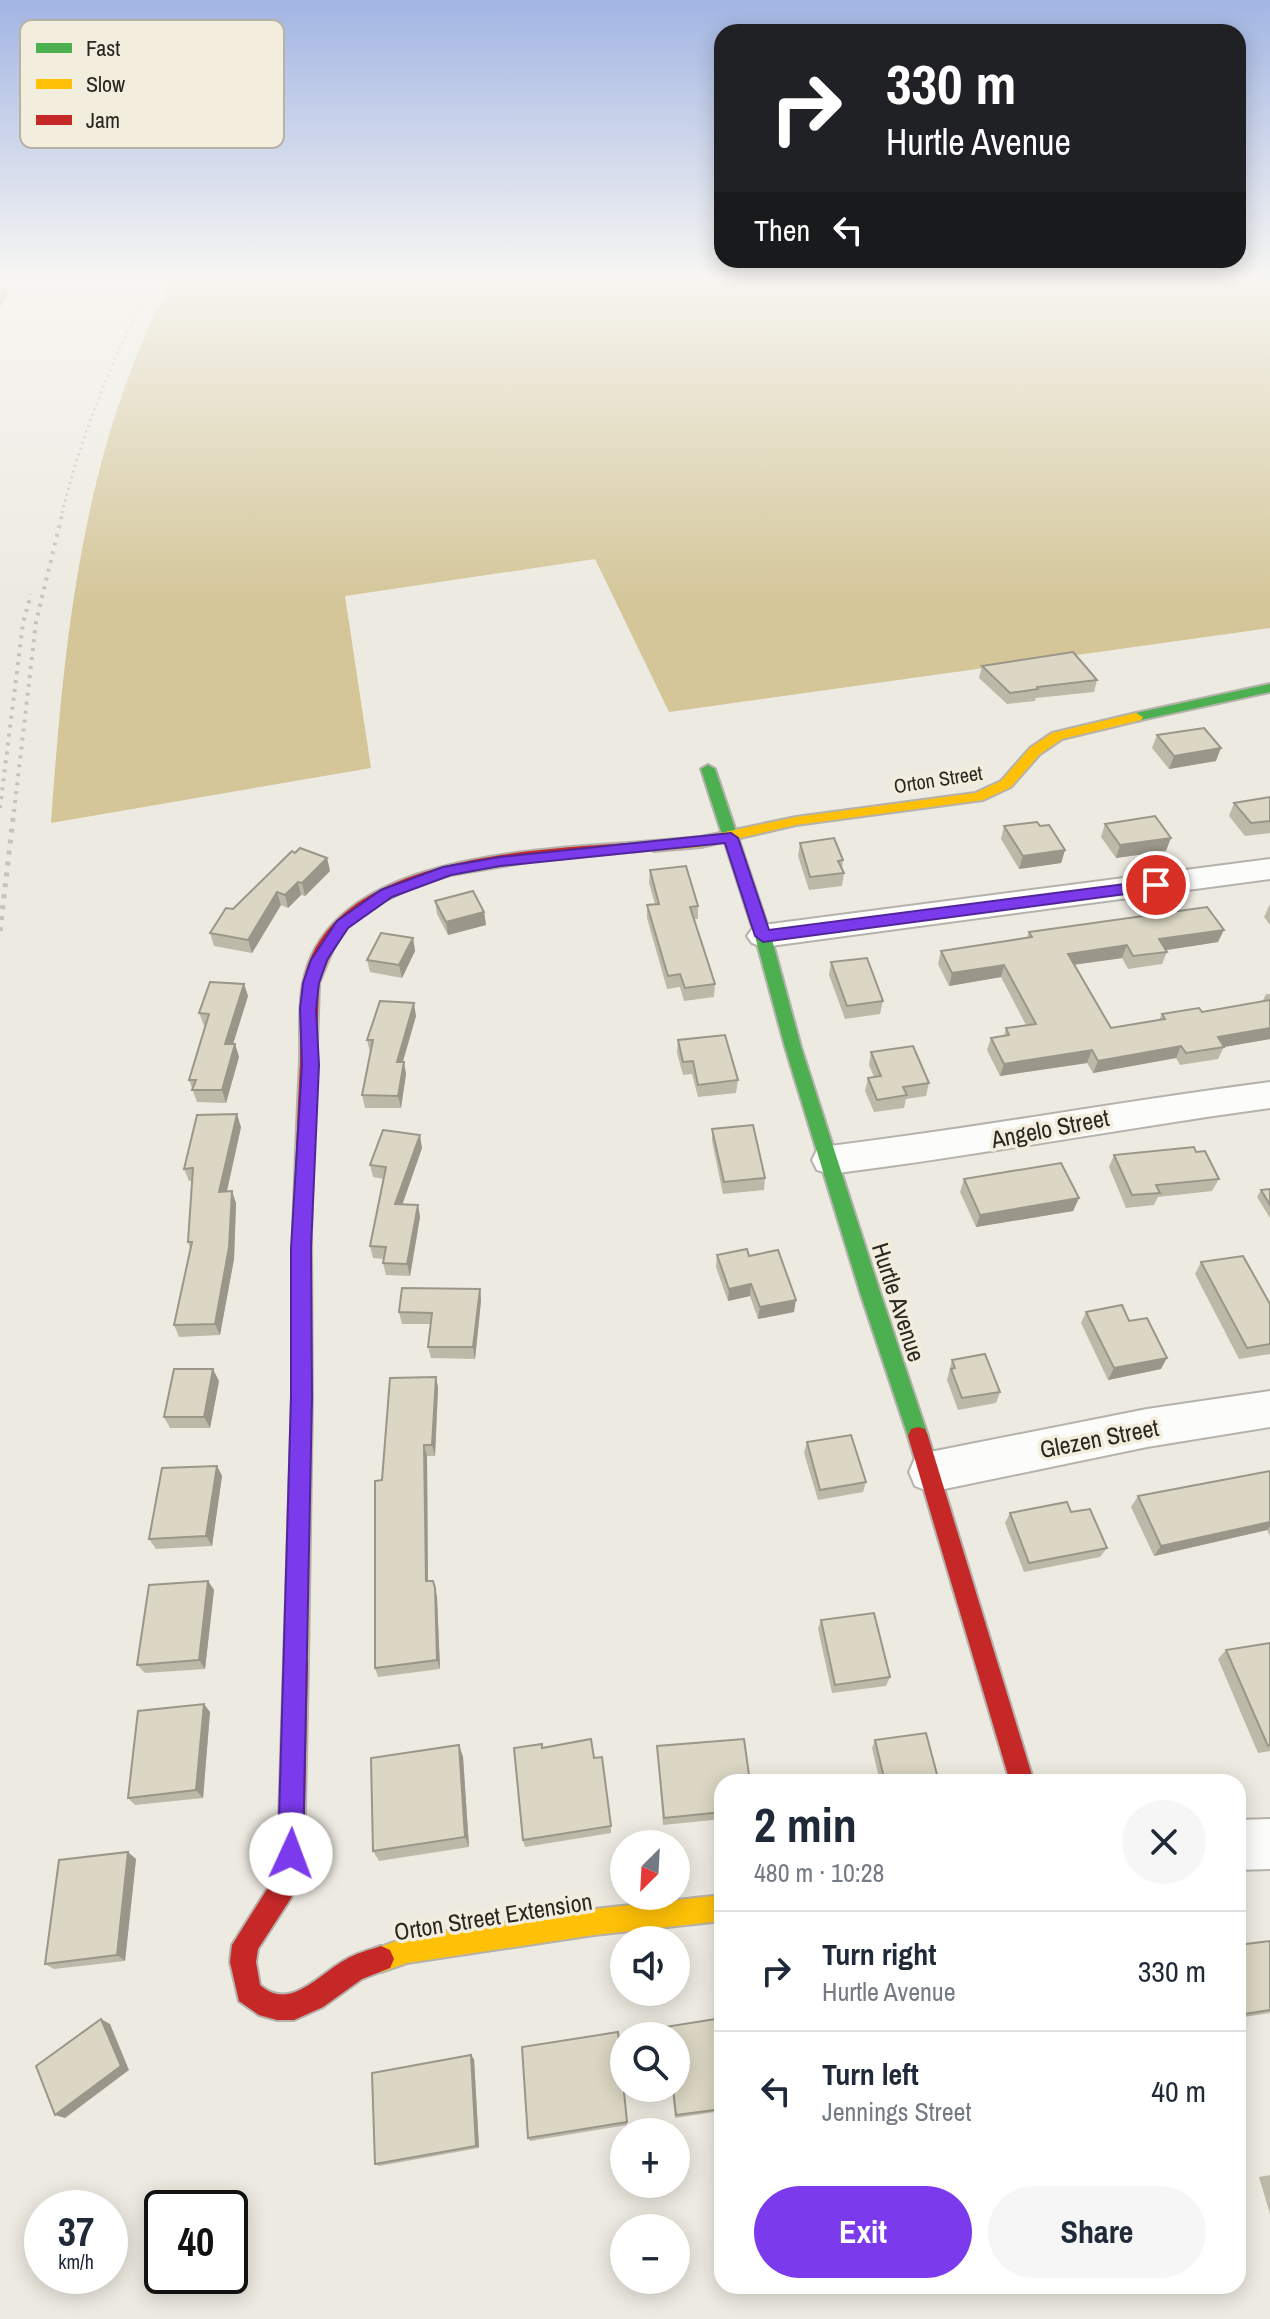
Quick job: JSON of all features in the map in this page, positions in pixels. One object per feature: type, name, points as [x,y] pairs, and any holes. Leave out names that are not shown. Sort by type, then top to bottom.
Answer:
[{"type":"street","name":"Orton Street","points":[[731,838],[796,821],[936,804],[992,793],[1012,782],[1037,747],[1057,736],[1270,688]]},
{"type":"street","name":"Hurtle Avenue","points":[[708,769],[763,936],[793,1047],[870,1292],[930,1472],[1020,1774]]},
{"type":"street","name":"Orton Street Extension","points":[[714,1909],[594,1922],[407,1950],[354,1969],[314,1998],[294,2007],[277,2007],[259,2002],[248,1992],[243,1978],[245,1945],[282,1889],[291,1854],[302,1397],[301,1248],[310,1065],[308,1009],[311,983],[319,960],[333,936],[354,914],[386,893],[426,877],[500,861],[731,838]]},
{"type":"street","points":[[763,936],[1270,869]]},
{"type":"street","name":"Angelo Street","points":[[830,1160],[970,1143],[1120,1115],[1270,1095]]},
{"type":"street","name":"Glezen Street","points":[[930,1472],[1147,1428],[1270,1409]]},
{"type":"street","points":[[1246,1845],[1270,1844]]},
{"type":"shaded area","points":[[126,386],[1270,386],[1270,628],[669,712],[595,559],[345,596],[371,768],[51,823],[63,683],[83,543],[98,475]]},
{"type":"building","points":[[1073,652],[1097,680],[1010,693],[982,666]]},
{"type":"building","points":[[1204,728],[1221,748],[1174,756],[1157,735]]},
{"type":"building","points":[[1270,797],[1270,821],[1251,823],[1234,803]]},
{"type":"building","points":[[1155,816],[1171,838],[1120,845],[1105,824]]},
{"type":"building","points":[[1037,822],[1040,826],[1049,825],[1065,850],[1023,856],[1004,826]]},
{"type":"building","points":[[834,838],[843,860],[838,861],[844,873],[810,877],[800,843]]},
{"type":"building","points":[[300,848],[327,858],[285,895],[277,892],[248,940],[210,933],[226,908],[233,909],[292,851],[295,853]]},
{"type":"building","points":[[686,866],[698,906],[690,907],[715,984],[685,988],[680,974],[668,976],[647,905],[659,904],[650,870]]},
{"type":"building","points":[[473,891],[484,912],[446,922],[435,901]]},
{"type":"building","points":[[1207,907],[1224,930],[1159,939],[1167,952],[1133,956],[1127,945],[1068,954],[1111,1028],[1165,1019],[1162,1014],[1199,1008],[1202,1012],[1270,1000],[1270,1028],[1218,1037],[1224,1047],[1186,1053],[1181,1046],[1098,1061],[1092,1050],[1004,1064],[991,1038],[1009,1035],[1006,1028],[1036,1024],[1004,965],[952,973],[941,951],[1032,937],[1029,932]]},
{"type":"building","points":[[381,933],[413,938],[399,965],[367,960]]},
{"type":"building","points":[[867,958],[883,1001],[847,1006],[831,962]]},
{"type":"building","points":[[210,982],[244,984],[225,1044],[235,1044],[222,1090],[192,1090],[196,1080],[189,1080],[209,1014],[199,1013]]},
{"type":"building","points":[[380,1001],[414,1003],[397,1062],[404,1062],[398,1096],[362,1095],[373,1040],[367,1040]]},
{"type":"building","points":[[725,1035],[738,1080],[698,1085],[693,1061],[683,1062],[678,1040]]},
{"type":"building","points":[[913,1046],[929,1083],[903,1087],[907,1095],[877,1100],[868,1078],[881,1076],[871,1052]]},
{"type":"building","points":[[237,1114],[219,1192],[232,1191],[229,1247],[215,1324],[174,1325],[192,1242],[188,1242],[193,1168],[184,1169],[197,1115]]},
{"type":"building","points":[[753,1125],[765,1178],[724,1182],[712,1129]]},
{"type":"building","points":[[383,1130],[420,1135],[395,1204],[418,1205],[407,1264],[383,1263],[386,1247],[370,1246],[386,1167],[370,1165]]},
{"type":"building","points":[[1194,1147],[1196,1152],[1205,1151],[1219,1179],[1156,1185],[1160,1193],[1132,1195],[1114,1155]]},
{"type":"building","points":[[1061,1163],[1079,1198],[980,1215],[964,1179]]},
{"type":"building","points":[[1270,1189],[1270,1205],[1261,1190]]},
{"type":"building","points":[[747,1249],[749,1256],[778,1250],[796,1300],[760,1307],[751,1284],[729,1289],[717,1255]]},
{"type":"building","points":[[1243,1256],[1270,1304],[1270,1344],[1247,1348],[1201,1262]]},
{"type":"building","points":[[402,1288],[480,1289],[473,1347],[428,1347],[432,1313],[399,1312]]},
{"type":"building","points":[[1122,1305],[1129,1321],[1147,1318],[1167,1358],[1114,1368],[1086,1312]]},
{"type":"building","points":[[985,1354],[1000,1392],[962,1398],[951,1369],[955,1368],[952,1360]]},
{"type":"building","points":[[174,1369],[213,1369],[204,1417],[164,1417]]},
{"type":"building","points":[[436,1377],[432,1445],[424,1445],[426,1581],[433,1581],[435,1588],[437,1660],[375,1668],[375,1481],[382,1480],[390,1378]]},
{"type":"building","points":[[851,1435],[866,1482],[820,1490],[807,1442]]},
{"type":"building","points":[[217,1466],[206,1536],[149,1539],[162,1468]]},
{"type":"building","points":[[1270,1471],[1270,1522],[1161,1546],[1138,1496]]},
{"type":"building","points":[[1067,1502],[1071,1512],[1090,1509],[1107,1548],[1029,1563],[1010,1513]]},
{"type":"building","points":[[208,1581],[199,1660],[137,1665],[149,1585]]},
{"type":"building","points":[[874,1613],[890,1677],[835,1685],[821,1620]]},
{"type":"building","points":[[1270,1643],[1270,1745],[1268,1746],[1226,1650]]},
{"type":"building","points":[[204,1704],[196,1790],[128,1798],[138,1711]]},
{"type":"building","points":[[926,1733],[937,1774],[883,1774],[875,1740]]},
{"type":"building","points":[[591,1739],[594,1758],[602,1757],[611,1826],[523,1840],[514,1748],[542,1744],[542,1748]]},
{"type":"building","points":[[744,1739],[749,1774],[714,1774],[714,1813],[664,1818],[657,1746]]},
{"type":"building","points":[[459,1745],[465,1837],[373,1851],[371,1758]]},
{"type":"building","points":[[128,1852],[117,1955],[45,1964],[59,1860]]},
{"type":"building","points":[[1270,1941],[1270,2010],[1246,2014],[1246,1944]]},
{"type":"building","points":[[101,2019],[121,2066],[55,2115],[36,2066]]},
{"type":"building","points":[[714,2019],[714,2110],[676,2115],[675,2102],[690,2102],[690,2023]]},
{"type":"building","points":[[610,2033],[610,2102],[625,2102],[627,2118],[610,2118],[610,2125],[528,2138],[522,2047]]},
{"type":"building","points":[[471,2055],[476,2146],[375,2164],[372,2073]]},
{"type":"railway","points":[[62,513],[79,452],[104,386]]},
{"type":"railway","points":[[14,812],[36,622],[63,511]]},
{"type":"railway","points":[[0,808],[23,623],[31,594]]},
{"type":"railway","points":[[0,931],[14,810]]},
{"type":"traffic: fast","points":[[1136,717],[1270,688]]},
{"type":"traffic: fast","points":[[708,769],[763,936],[793,1047],[870,1292],[918,1436]]},
{"type":"traffic: slow","points":[[654,846],[701,842],[796,821],[978,797],[1006,784],[1035,751],[1057,736],[1136,717]]},
{"type":"traffic: slow","points":[[296,1662],[302,1232]]},
{"type":"traffic: slow","points":[[381,1959],[407,1950],[594,1922],[714,1909]]},
{"type":"traffic: jam","points":[[302,1232],[311,983],[336,930],[372,901],[408,883],[448,870],[533,856],[654,846]]},
{"type":"traffic: jam","points":[[918,1436],[1020,1774]]},
{"type":"traffic: jam","points":[[296,1662],[291,1854],[282,1889],[245,1945],[243,1962],[248,1992],[259,2002],[277,2007],[294,2007],[314,1998],[354,1969],[381,1959]]},
{"type":"route","points":[[291,1854],[302,1397],[301,1248],[310,1065],[308,1009],[311,983],[319,960],[342,924],[386,893],[449,871],[500,861],[731,838],[763,936],[1156,885]]}]
